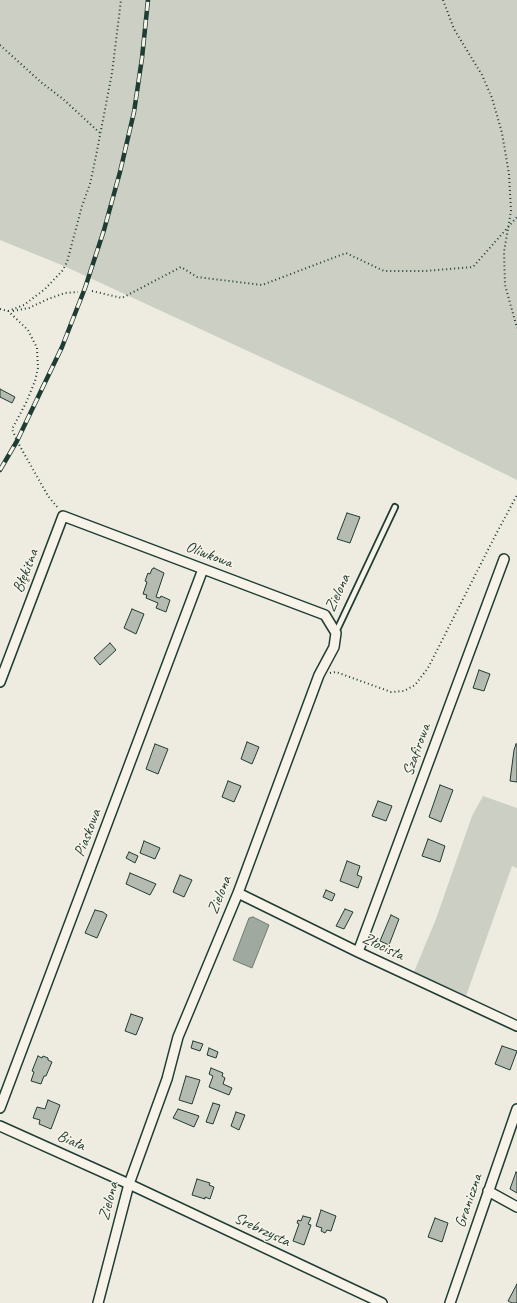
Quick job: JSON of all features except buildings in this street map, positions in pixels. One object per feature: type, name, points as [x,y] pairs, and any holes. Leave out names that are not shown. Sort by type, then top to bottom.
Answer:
[{"type":"street","name":"Oliwkowa","points":[[64,516],[324,616],[336,633]]},
{"type":"street","name":"Błękitna","points":[[0,682],[64,516]]},
{"type":"street","name":"Szafirowa","points":[[358,952],[504,559]]},
{"type":"street","name":"Piaskowa","points":[[0,1108],[203,569]]},
{"type":"street","name":"Zielona","points":[[98,1303],[129,1184],[167,1079],[178,1037],[238,893],[319,676],[334,647],[336,633]]},
{"type":"street","name":"Złocista","points":[[238,893],[358,952],[517,1026]]},
{"type":"street","name":"Graniczna","points":[[450,1303],[517,1109]]},
{"type":"street","name":"Biała","points":[[0,1126],[129,1184]]},
{"type":"street","name":"Srebrzysta","points":[[129,1184],[382,1303]]},
{"type":"street","points":[[488,1191],[517,1206]]},
{"type":"lane","name":"Zielona","points":[[336,633],[395,507]]},
{"type":"path","points":[[8,312],[24,305],[45,289],[64,270],[67,262],[82,206],[90,184],[101,134],[112,73],[121,0]]},
{"type":"path","points":[[443,0],[454,30],[482,75],[494,105],[502,133],[509,174],[511,212],[504,252],[505,284],[517,328]]},
{"type":"path","points":[[0,45],[42,83],[63,98],[101,134]]},
{"type":"path","points":[[92,291],[122,298],[181,267],[197,277],[262,285],[346,253],[384,271],[425,271],[473,267],[517,217]]},
{"type":"path","points":[[8,312],[29,308],[65,293],[78,292]]},
{"type":"path","points":[[0,309],[8,312],[28,330],[37,348],[38,368],[35,381],[26,403],[12,429],[16,440],[48,496],[64,516]]},
{"type":"path","points":[[319,676],[336,672],[391,692],[404,691],[415,685],[428,668],[517,496]]},
{"type":"shaded area","points":[[0,0],[517,0],[517,480],[369,407],[64,266],[0,240]]},
{"type":"shaded area","points":[[483,796],[517,808],[517,868],[512,866],[466,996],[414,972],[436,919],[472,816]]},
{"type":"shaded area","points":[[253,917],[269,925],[252,968],[233,960],[249,918]]},
{"type":"railway","points":[[0,470],[17,441],[62,347],[85,288],[104,230],[120,172],[134,112],[142,58],[148,0]]}]
